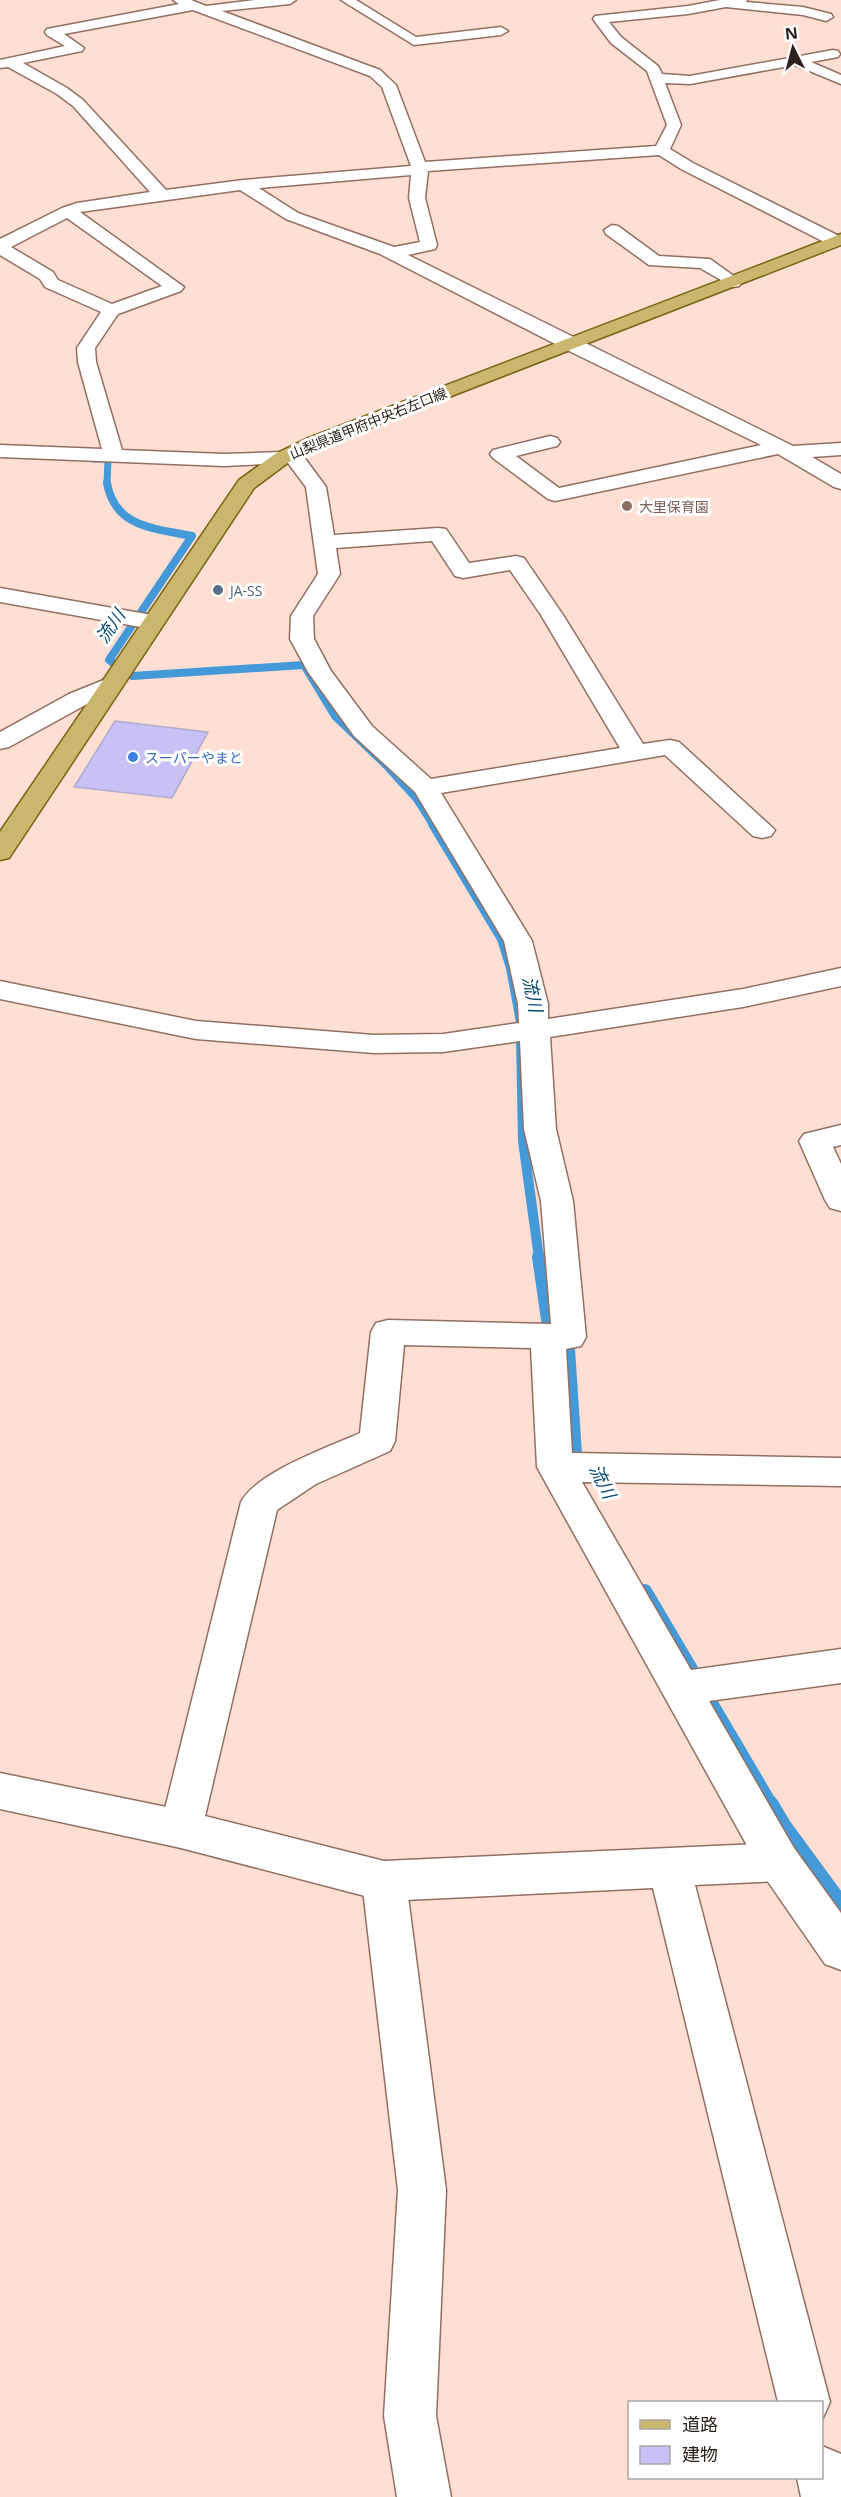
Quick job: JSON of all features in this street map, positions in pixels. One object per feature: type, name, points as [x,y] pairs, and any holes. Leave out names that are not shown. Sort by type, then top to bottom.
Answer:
[{"type":"main road","name":"山梨県道甲府中央右左口線","points":[[0,852],[151,622],[246,484],[287,455],[568,343],[839,240]]},
{"type":"street","points":[[5,63],[77,48],[52,32],[190,5],[290,0]]},
{"type":"street","points":[[346,0],[414,41],[501,31]]},
{"type":"street","points":[[662,150],[674,125],[652,69],[616,40],[600,19],[599,14],[688,10],[736,2],[803,11],[826,17]]},
{"type":"street","points":[[190,5],[375,73],[389,85],[420,168],[416,181],[416,194],[429,245],[392,253]]},
{"type":"street","points":[[656,78],[690,80],[833,54]]},
{"type":"street","points":[[797,61],[841,80]]},
{"type":"street","points":[[5,63],[62,91],[78,104],[161,195]]},
{"type":"street","points":[[0,247],[68,211],[83,206],[243,185],[420,168],[662,150],[687,166],[839,240]]},
{"type":"street","points":[[243,185],[292,216],[392,253],[568,343],[785,449],[841,483]]},
{"type":"street","points":[[68,211],[175,287],[111,309],[86,348],[114,456]]},
{"type":"street","points":[[612,230],[656,261],[704,263],[733,282]]},
{"type":"street","points":[[0,247],[47,276],[51,283],[111,309]]},
{"type":"street","points":[[550,442],[500,454],[555,495],[785,449],[841,449]]},
{"type":"street","points":[[0,451],[224,460],[287,455],[316,487],[329,574],[302,616],[302,639],[320,672],[363,731],[424,788],[518,941],[533,1004],[540,1129],[557,1201],[569,1337],[388,1332],[377,1441],[303,1474],[260,1502],[181,1829]]},
{"type":"street","points":[[325,542],[438,534],[463,571],[516,563],[552,615],[635,752]]},
{"type":"street","points":[[0,595],[151,622]]},
{"type":"street","points":[[0,742],[112,682]]},
{"type":"street","points":[[424,788],[670,747],[762,830]]},
{"type":"street","points":[[0,990],[196,1030],[374,1044],[443,1043],[743,998],[841,977]]},
{"type":"street","points":[[841,1135],[815,1141],[841,1200]]},
{"type":"street","points":[[549,1336],[555,1467],[779,1862],[841,1949]]},
{"type":"street","points":[[555,1467],[841,1472]]},
{"type":"street","points":[[682,1688],[841,1666]]},
{"type":"street","points":[[0,1791],[181,1829],[384,1881],[779,1862]]},
{"type":"street","points":[[669,1867],[803,2401]]},
{"type":"street","points":[[384,1881],[422,2190],[410,2416],[424,2497]]},
{"type":"street","points":[[823,2476],[828,2497]]},
{"type":"building","points":[[115,721],[208,732],[172,798],[74,787]]},
{"type":"waterway","name":"流川","points":[[94,459],[108,459],[107,483]]},
{"type":"waterway","name":"流川","points":[[107,483],[111,498],[127,517],[151,528],[192,536],[109,660],[132,676],[304,665],[335,716],[386,765],[417,799],[434,826]]},
{"type":"waterway","name":"流川","points":[[433,824],[502,939],[511,968],[521,1022]]},
{"type":"waterway","name":"流川","points":[[521,1040],[523,1141],[539,1258]]},
{"type":"waterway","name":"流川","points":[[539,1257],[549,1326],[568,1349],[576,1469]]},
{"type":"waterway","name":"流川","points":[[645,1591],[771,1805]]},
{"type":"waterway","name":"流川","points":[[770,1804],[783,1826],[841,1905]]},
{"type":"place","name":"大里保育園","points":[[627,506]]},
{"type":"place","name":"JA-SS","points":[[218,590]]},
{"type":"place","name":"スーパーやまと","points":[[133,757]]}]
